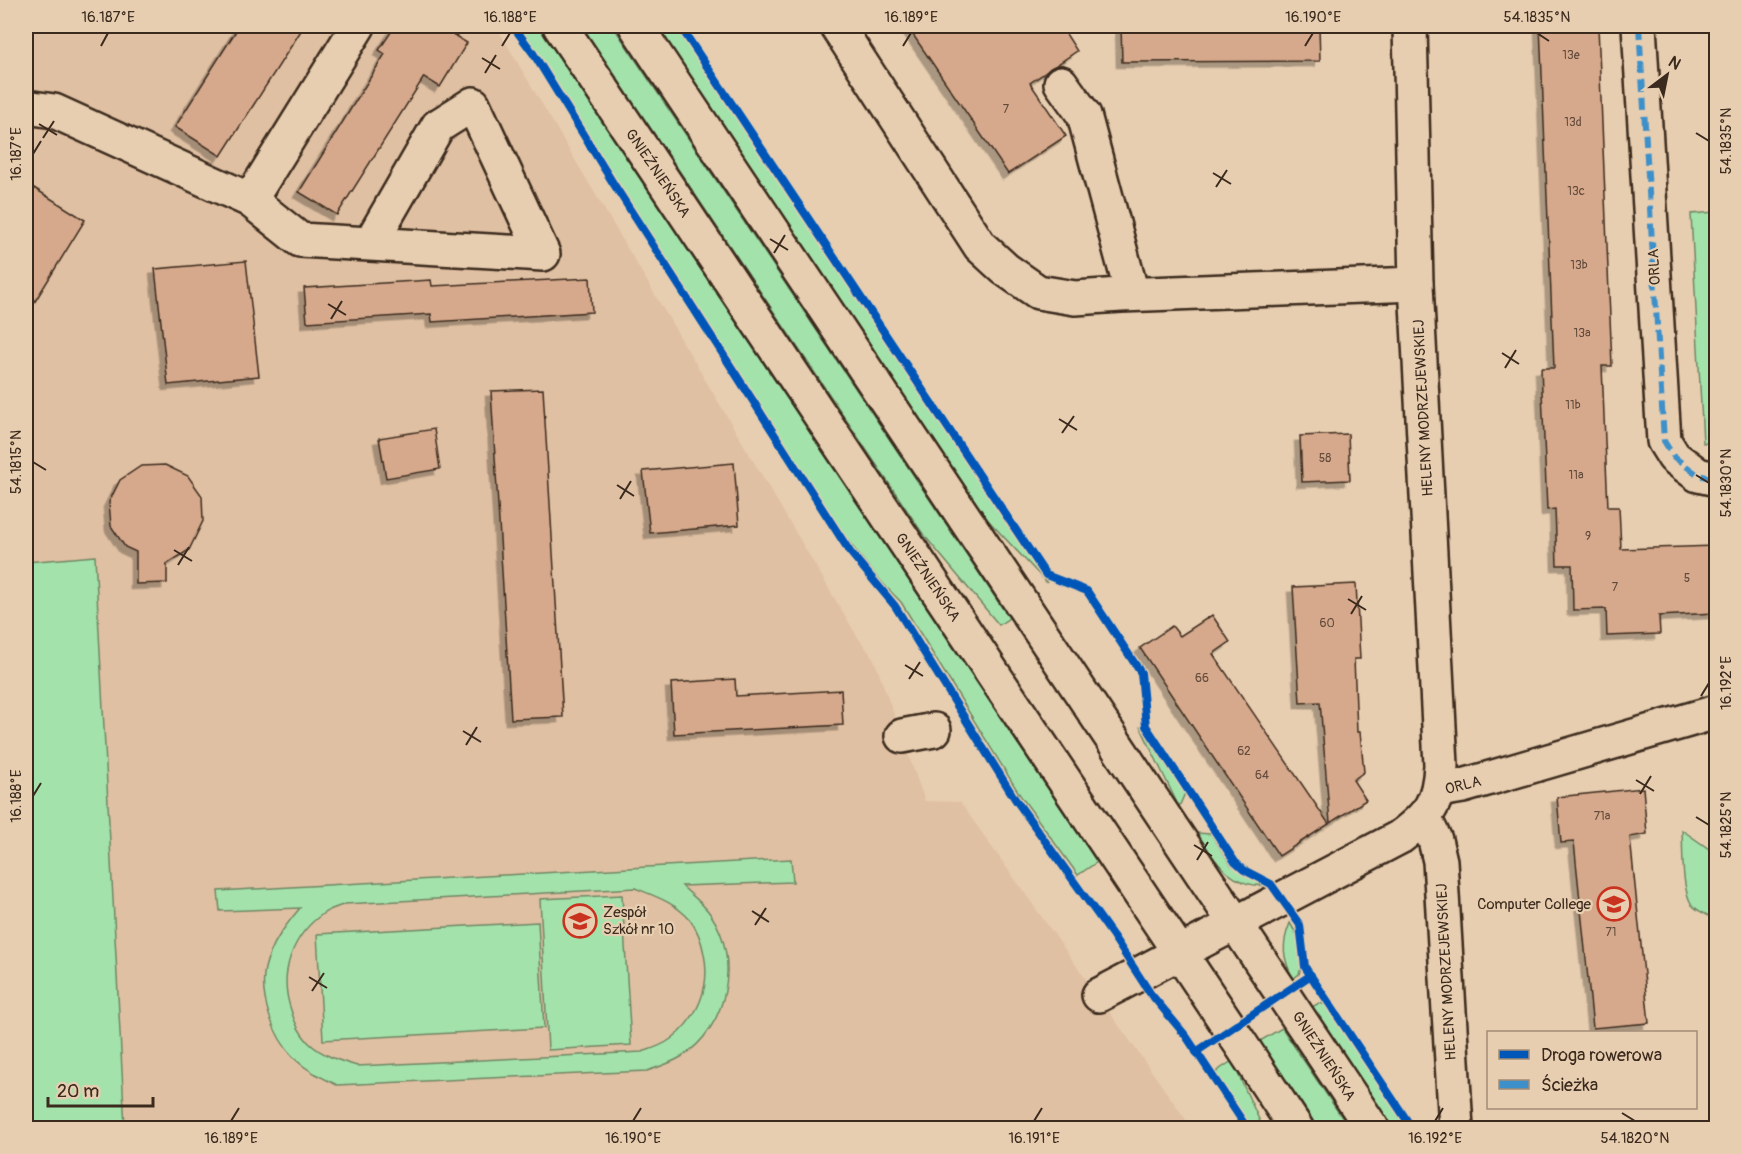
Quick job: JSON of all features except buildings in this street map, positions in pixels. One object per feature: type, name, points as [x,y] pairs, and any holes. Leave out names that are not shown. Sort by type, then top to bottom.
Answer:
[{"type":"street","points":[[250,200],[358,26]]},
{"type":"street","name":"GNIEŹNIEŃSKA","points":[[560,26],[1296,1128]]},
{"type":"street","name":"GNIEŹNIEŃSKA","points":[[636,26],[1372,1128]]},
{"type":"street","points":[[837,26],[980,246],[1005,269],[1038,292],[1075,298],[1416,284]]},
{"type":"street","name":"HELENY MODRZEJEWSKIEJ","points":[[1410,26],[1416,284],[1441,765],[1431,804],[1440,861],[1456,1128]]},
{"type":"street","name":"ORLA","points":[[1640,26],[1664,441],[1674,457],[1698,475],[1716,479]]},
{"type":"street","points":[[1061,83],[1084,115],[1132,294]]},
{"type":"street","points":[[26,107],[54,111],[250,200],[300,240],[543,254],[473,104],[438,126],[370,244]]},
{"type":"street","name":"ORLA","points":[[1099,995],[1400,837],[1431,804],[1463,786],[1716,712]]},
{"type":"street","points":[[902,736],[934,730]]},
{"type":"shaded area","points":[[26,26],[496,26],[857,636],[874,659],[925,801],[960,802],[1192,1128],[125,1128],[95,557],[26,562]]},
{"type":"green space","points":[[518,26],[538,26],[1097,862],[1078,875],[1020,795],[901,602],[847,540]]},
{"type":"green space","points":[[582,26],[613,26],[1009,618],[999,625],[923,534]]},
{"type":"green space","points":[[657,26],[676,26],[1047,583],[987,519]]},
{"type":"green space","points":[[1716,212],[1716,442],[1703,443],[1691,214]]},
{"type":"green space","points":[[95,556],[125,1128],[26,1128],[26,562]]},
{"type":"green space","points":[[1140,726],[1185,793],[1179,807]]},
{"type":"green space","points":[[1682,830],[1716,854],[1716,919],[1697,909],[1688,898],[1683,869]]},
{"type":"green space","points":[[1196,833],[1211,834],[1231,865],[1264,886],[1252,885],[1232,876],[1216,861]]},
{"type":"green space","points":[[791,859],[793,882],[682,886],[711,915],[726,952],[727,972],[725,992],[710,1029],[697,1044],[669,1063],[647,1071],[337,1085],[309,1070],[286,1049],[274,1028],[266,1003],[264,979],[268,959],[279,936],[300,908],[220,911],[218,891]],"holes":[[[635,888],[672,905],[690,920],[701,941],[706,966],[704,990],[689,1022],[671,1039],[650,1050],[357,1066],[331,1057],[313,1047],[302,1035],[292,1014],[286,982],[287,969],[296,944],[313,922],[326,912],[345,904]]]},
{"type":"green space","points":[[622,895],[631,1045],[548,1050],[540,899]]},
{"type":"green space","points":[[538,922],[544,1028],[323,1040],[317,934]]},
{"type":"green space","points":[[1290,923],[1297,935],[1301,968],[1299,974],[1293,979],[1284,951]]},
{"type":"green space","points":[[1319,1003],[1326,1005],[1408,1128],[1393,1128],[1312,1007]]},
{"type":"green space","points":[[1282,1028],[1349,1128],[1318,1128],[1260,1041]]},
{"type":"green space","points":[[1232,1061],[1263,1128],[1251,1128],[1216,1075],[1217,1071]]},
{"type":"marked path","points":[[1639,26],[1664,441],[1674,457],[1698,475],[1716,479]]},
{"type":"cycle path","points":[[513,26],[533,53],[613,183],[850,552],[895,606],[1015,799],[1113,936],[1150,993],[1186,1036],[1247,1128]]},
{"type":"cycle path","points":[[680,26],[1046,575],[1087,591],[1141,673],[1146,726],[1235,862],[1244,870],[1271,884],[1300,925],[1305,967],[1412,1128]]},
{"type":"cycle path","points":[[1196,1052],[1311,975]]},
{"type":"place","name":"Computer College","points":[[1614,904]]},
{"type":"place","name":"Zespół Szkół nr 10","points":[[580,921]]}]
